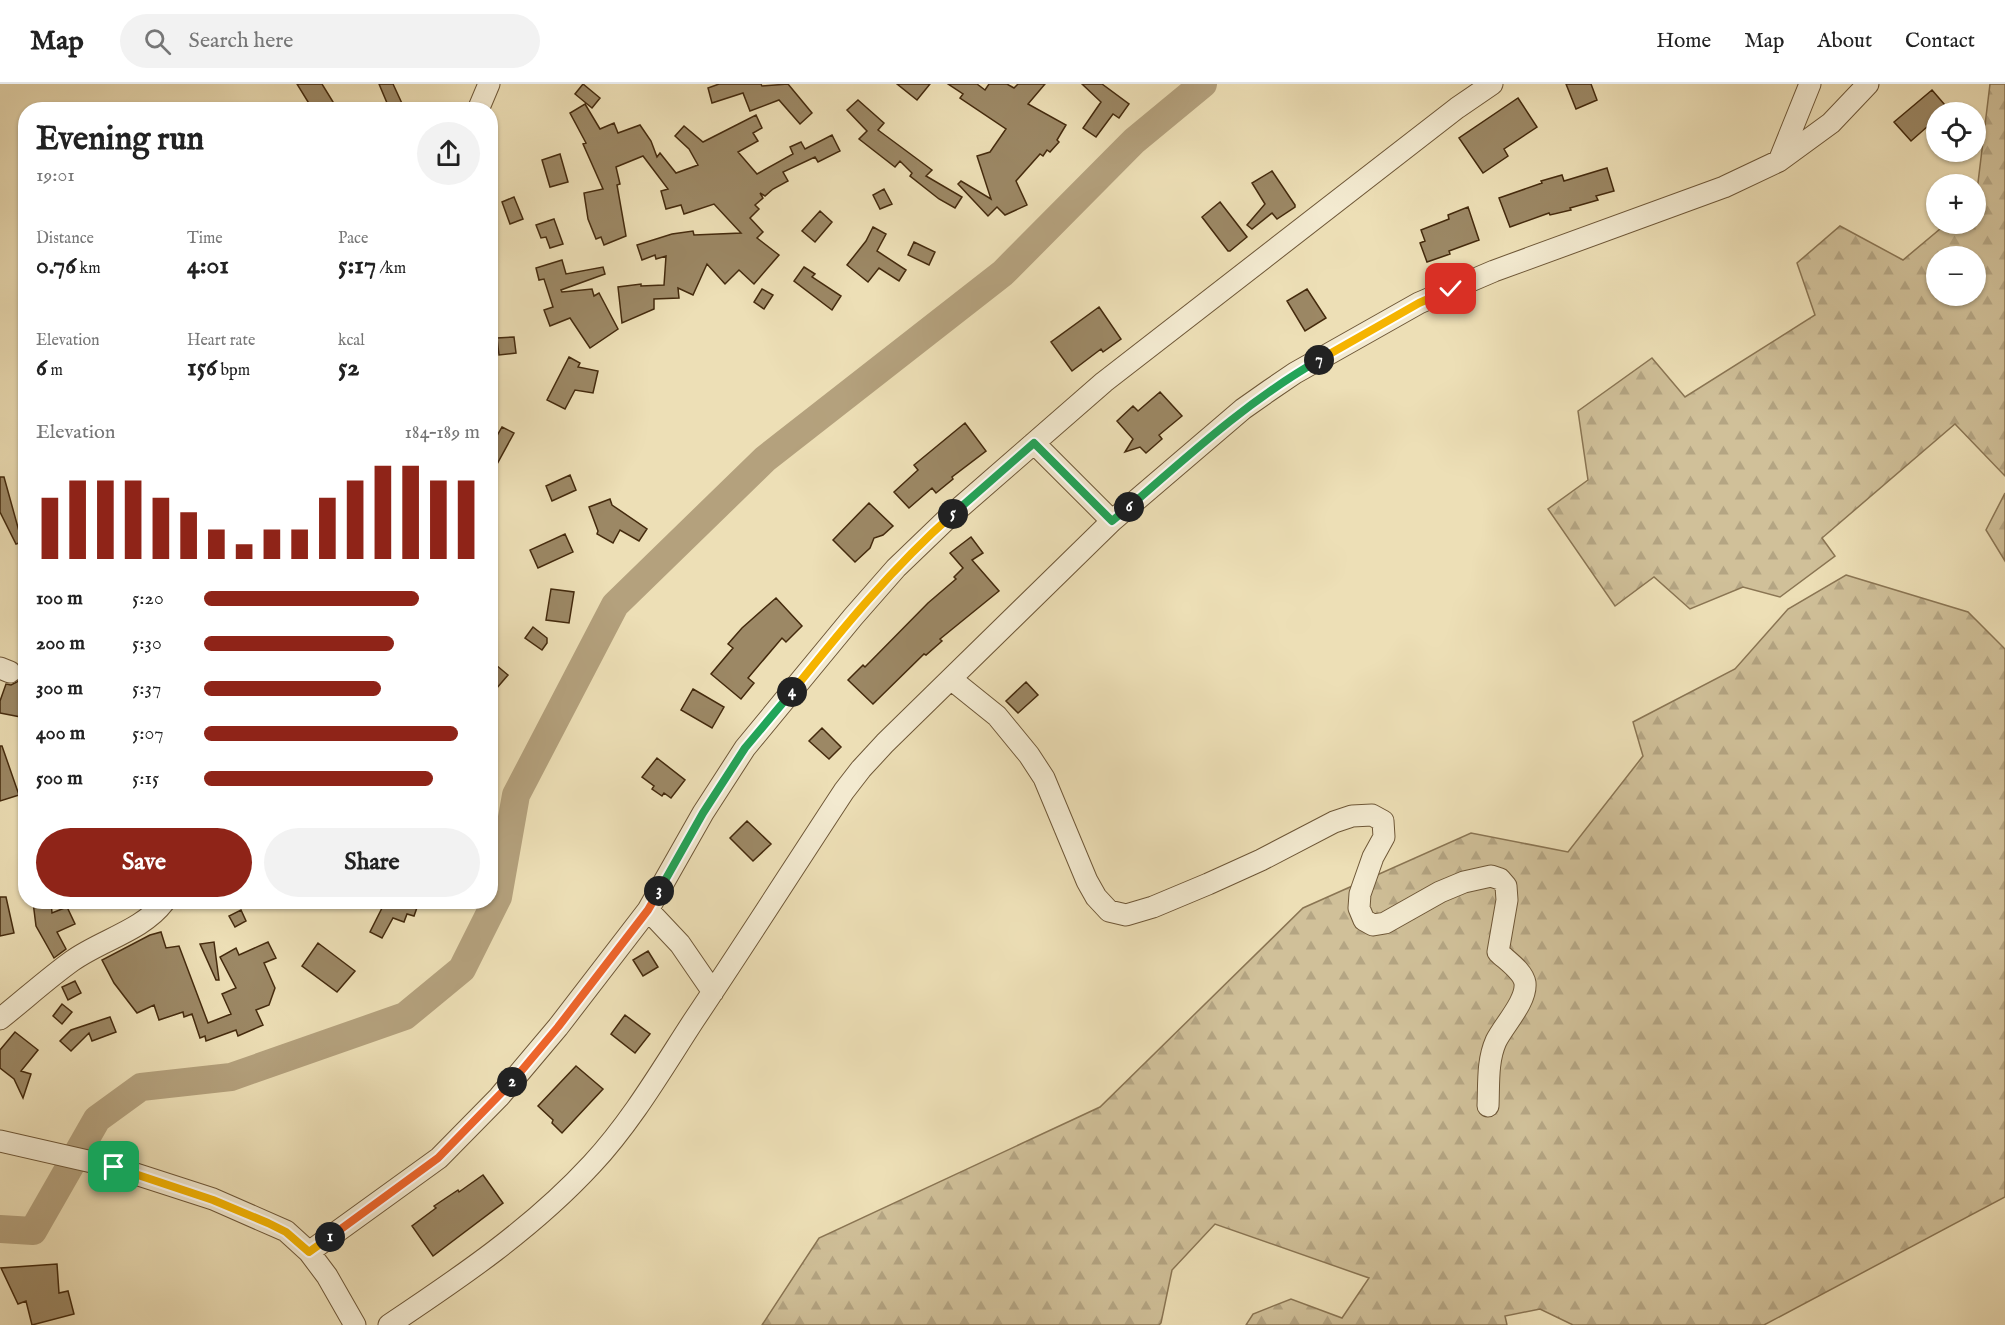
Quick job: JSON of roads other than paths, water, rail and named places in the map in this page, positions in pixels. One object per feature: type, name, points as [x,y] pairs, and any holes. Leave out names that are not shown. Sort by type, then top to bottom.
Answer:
[{"type":"street","points":[[481,102],[489,84]]},
{"type":"street","points":[[309,1252],[438,1158],[499,1097],[558,1027],[648,910],[703,813],[745,748],[853,617],[927,537],[1104,382],[1457,108],[1492,84]]},
{"type":"street","points":[[1779,161],[1810,84]]},
{"type":"street","points":[[389,1325],[501,1247],[543,1211],[591,1164],[635,1110],[850,784],[885,743],[1112,521],[1243,409],[1295,373],[1419,303],[1494,271],[1724,188],[1779,161],[1831,123],[1868,84]]},
{"type":"street","points":[[1034,443],[1112,521]]},
{"type":"street","points":[[951,679],[997,716],[1029,755],[1044,778],[1087,880],[1096,897],[1109,911],[1126,915],[1153,907],[1261,860],[1334,822],[1352,816],[1372,815],[1383,821],[1384,837],[1373,857],[1360,894],[1359,908],[1364,920],[1373,925],[1385,924],[1440,892],[1464,882],[1491,876],[1500,879],[1506,886],[1507,900],[1498,952],[1518,970],[1525,980],[1525,993],[1496,1042],[1490,1060],[1488,1106]]},
{"type":"street","points":[[0,1019],[73,961],[107,940],[148,920],[158,909]]},
{"type":"street","points":[[648,910],[680,944],[713,992]]},
{"type":"street","points":[[0,1141],[114,1167],[213,1200],[286,1232],[309,1252],[327,1276],[355,1325]]},
{"type":"waterway","points":[[498,897],[516,795],[615,605],[765,459],[1003,273],[1134,141],[1203,84]]},
{"type":"waterway","points":[[0,1229],[33,1231],[97,1119],[141,1087],[231,1077],[405,1016],[462,969],[492,909]]}]
